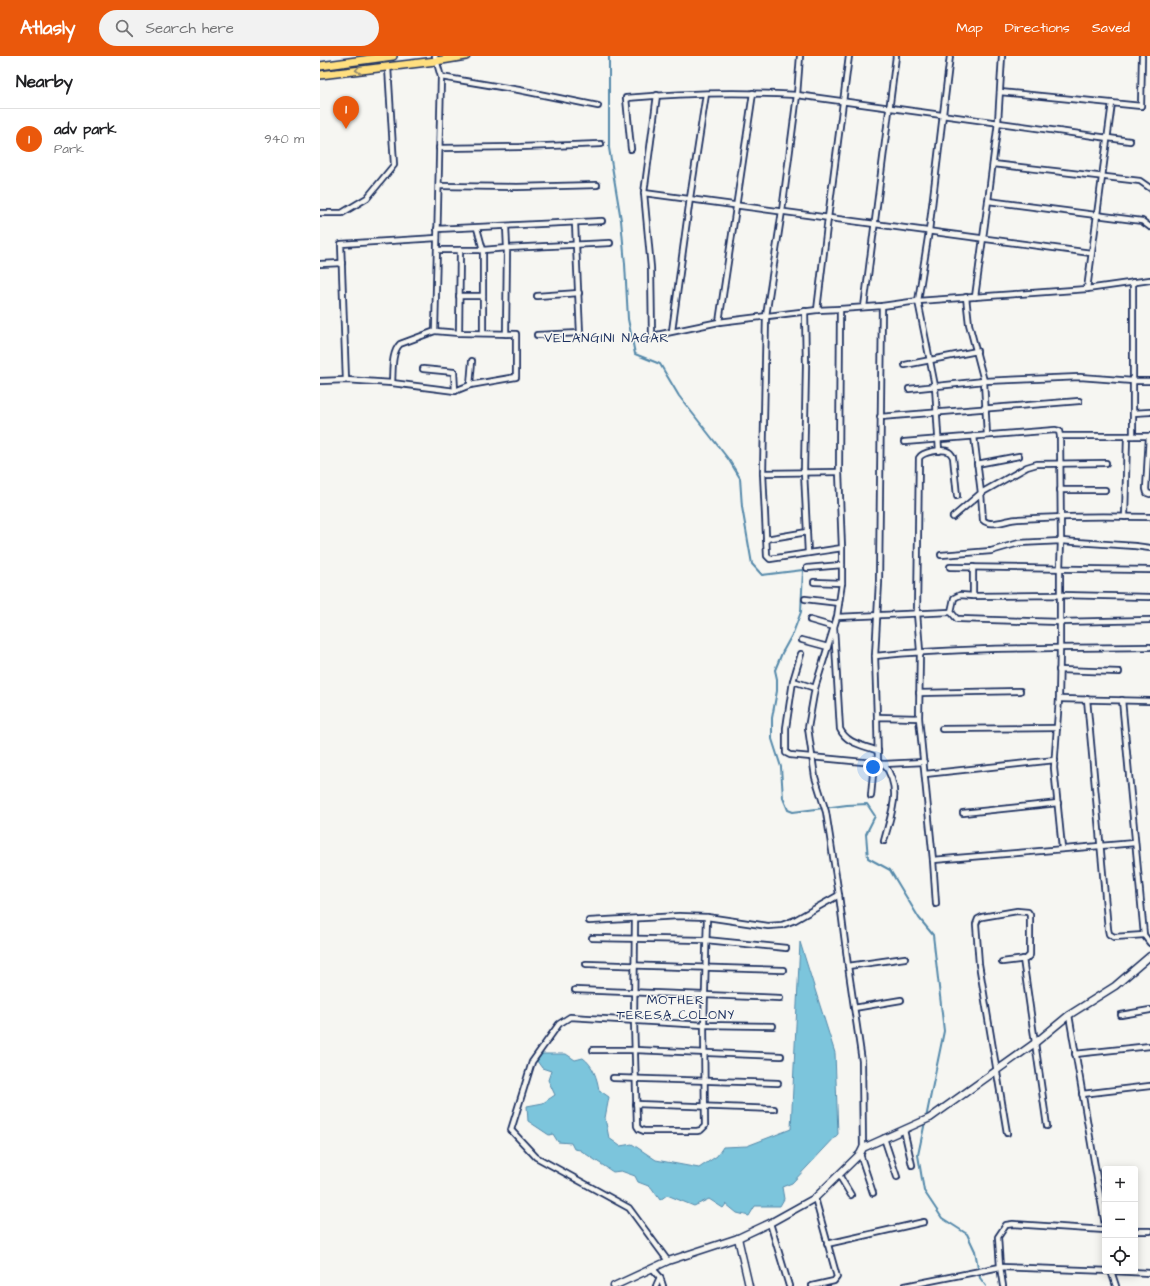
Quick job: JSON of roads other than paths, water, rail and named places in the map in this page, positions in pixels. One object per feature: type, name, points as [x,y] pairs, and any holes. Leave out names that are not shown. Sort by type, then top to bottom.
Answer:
[{"type":"main road","points":[[320,66],[390,56]]},
{"type":"main road","points":[[320,75],[388,67],[436,58],[466,56]]},
{"type":"street","points":[[800,56],[797,95],[782,212],[766,316],[763,473],[766,556],[768,558],[842,548]]},
{"type":"street","points":[[817,310],[849,56]]},
{"type":"street","points":[[864,307],[896,56]]},
{"type":"street","points":[[939,451],[935,386],[918,301],[950,56]]},
{"type":"street","points":[[975,297],[998,122],[1002,56]]},
{"type":"street","points":[[1000,92],[1141,106],[1142,56]]},
{"type":"street","points":[[435,331],[440,77],[436,58]]},
{"type":"street","points":[[320,213],[342,213],[367,198],[394,165],[388,67]]},
{"type":"street","points":[[440,77],[518,90],[598,106]]},
{"type":"street","points":[[719,322],[753,93]]},
{"type":"street","points":[[631,149],[626,98],[657,95],[753,93],[797,95],[1130,141]]},
{"type":"street","points":[[672,331],[706,94]]},
{"type":"street","points":[[657,95],[644,193],[651,268],[652,336],[719,322],[805,311],[882,306],[966,297],[1087,289],[1150,280]]},
{"type":"street","points":[[1087,289],[1112,103]]},
{"type":"street","points":[[439,148],[601,144]]},
{"type":"street","points":[[993,164],[1140,181],[1150,188]]},
{"type":"street","points":[[439,186],[517,187],[597,185]]},
{"type":"street","points":[[644,193],[983,237],[1091,253]]},
{"type":"street","points":[[988,201],[1142,221],[1150,227]]},
{"type":"street","points":[[437,230],[602,221]]},
{"type":"street","points":[[537,335],[580,333],[575,223]]},
{"type":"street","points":[[506,226],[506,334]]},
{"type":"street","points":[[477,228],[483,250],[482,333]]},
{"type":"street","points":[[346,380],[341,244],[437,238]]},
{"type":"street","points":[[437,250],[483,250],[610,243]]},
{"type":"street","points":[[459,333],[460,250]]},
{"type":"street","points":[[320,264],[342,264]]},
{"type":"street","points":[[1133,282],[1133,436]]},
{"type":"street","points":[[537,296],[578,293]]},
{"type":"street","points":[[460,296],[483,296]]},
{"type":"street","points":[[966,297],[969,324],[984,381],[987,435]]},
{"type":"street","points":[[871,796],[878,750],[875,656],[879,582],[882,306]]},
{"type":"street","points":[[840,309],[839,472],[842,583],[837,617],[815,688],[808,728],[815,778],[826,812],[839,895],[862,1061],[862,1151],[873,1193]]},
{"type":"street","points":[[805,311],[806,366],[804,472],[808,553]]},
{"type":"street","points":[[320,381],[346,380],[454,391],[470,385],[516,377],[516,334],[435,331],[400,344],[394,353],[392,384]]},
{"type":"street","points":[[905,365],[977,351]]},
{"type":"street","points":[[470,385],[472,360]]},
{"type":"street","points":[[423,369],[454,372],[454,391]]},
{"type":"street","points":[[909,389],[984,381],[1080,377],[1133,381],[1150,380]]},
{"type":"street","points":[[880,417],[1078,401]]},
{"type":"street","points":[[1133,413],[1150,412]]},
{"type":"street","points":[[904,442],[1055,430],[1059,431],[1061,516],[1060,648],[1054,768],[1062,848]]},
{"type":"street","points":[[974,436],[982,517],[984,521],[988,523],[1015,519],[1061,516],[1150,517]]},
{"type":"street","points":[[1060,436],[1149,436],[1146,489],[1147,493],[1150,494]]},
{"type":"street","points":[[1125,517],[1127,436]]},
{"type":"street","points":[[936,904],[919,718],[920,651],[917,613],[920,455],[947,450],[951,453],[953,457],[957,496]]},
{"type":"street","points":[[977,464],[1019,456]]},
{"type":"street","points":[[953,517],[980,493],[1032,465],[1106,463]]},
{"type":"street","points":[[763,473],[839,472]]},
{"type":"street","points":[[1060,490],[1105,490]]},
{"type":"street","points":[[766,539],[807,532]]},
{"type":"street","points":[[941,555],[991,551],[1020,544],[1061,541],[1150,548]]},
{"type":"street","points":[[808,568],[842,565]]},
{"type":"street","points":[[950,567],[1150,570]]},
{"type":"street","points":[[972,567],[973,596]]},
{"type":"street","points":[[814,582],[842,583]]},
{"type":"street","points":[[951,612],[954,598],[960,594],[973,596],[1060,595],[1150,597]]},
{"type":"street","points":[[805,599],[839,603]]},
{"type":"street","points":[[837,617],[951,612]]},
{"type":"street","points":[[951,612],[957,619],[1060,622],[1150,620]]},
{"type":"street","points":[[810,620],[834,627]]},
{"type":"street","points":[[834,627],[840,729],[848,740],[878,750]]},
{"type":"street","points":[[802,640],[828,647]]},
{"type":"street","points":[[875,656],[920,651],[1150,647]]},
{"type":"street","points":[[801,654],[793,681],[786,728],[786,752],[790,755],[884,764],[924,762]]},
{"type":"street","points":[[1059,670],[1119,672]]},
{"type":"street","points":[[793,681],[815,688]]},
{"type":"street","points":[[919,693],[1020,691]]},
{"type":"street","points":[[1058,699],[1150,701]]},
{"type":"street","points":[[1087,699],[1109,934],[1114,938],[1144,935]]},
{"type":"street","points":[[1122,700],[1144,935],[1150,943]]},
{"type":"street","points":[[877,717],[919,718]]},
{"type":"street","points":[[942,729],[1057,728]]},
{"type":"street","points":[[925,774],[1055,760]]},
{"type":"street","points":[[884,764],[893,778],[895,792],[884,841]]},
{"type":"street","points":[[963,813],[1058,803]]},
{"type":"street","points":[[933,860],[1135,843]]},
{"type":"street","points":[[590,921],[679,916],[707,917],[768,926],[782,925],[795,920],[839,895]]},
{"type":"street","points":[[1002,962],[1029,957],[1031,952],[1030,915],[1028,912],[1017,911],[982,917],[978,919],[976,924],[979,964],[1007,1133]]},
{"type":"street","points":[[635,918],[634,1021],[637,1126],[639,1129],[644,1131],[697,1131],[701,1130],[705,1126],[704,1025],[707,917]]},
{"type":"street","points":[[592,938],[706,940],[786,948]]},
{"type":"street","points":[[614,1286],[668,1261],[738,1238],[770,1223],[815,1198],[862,1151],[884,1138],[930,1118],[1035,1043],[1069,1015],[1115,986],[1150,956]]},
{"type":"street","points":[[848,966],[905,958]]},
{"type":"street","points":[[1022,959],[1047,1126]]},
{"type":"street","points":[[586,964],[783,970]]},
{"type":"street","points":[[575,990],[780,998]]},
{"type":"street","points":[[854,1008],[901,1000]]},
{"type":"street","points":[[1121,1015],[1150,1010]]},
{"type":"street","points":[[1069,1015],[1102,1208]]},
{"type":"street","points":[[668,1261],[629,1208],[536,1157],[511,1130],[532,1062],[559,1024],[570,1017],[704,1025],[773,1026]]},
{"type":"street","points":[[1075,1054],[1150,1046]]},
{"type":"street","points":[[593,1050],[635,1050],[781,1056]]},
{"type":"street","points":[[613,1078],[778,1083]]},
{"type":"street","points":[[1082,1094],[1150,1086]]},
{"type":"street","points":[[636,1104],[774,1109]]},
{"type":"street","points":[[904,1130],[912,1165]]},
{"type":"street","points":[[884,1138],[897,1177]]},
{"type":"street","points":[[839,1175],[851,1194]]},
{"type":"street","points":[[812,1286],[831,1284],[837,1277],[815,1198]]},
{"type":"street","points":[[827,1244],[924,1222]]},
{"type":"street","points":[[770,1223],[789,1286]]},
{"type":"street","points":[[1003,1286],[998,1237],[1006,1225],[1013,1224],[1102,1230]]},
{"type":"street","points":[[1138,1231],[1150,1231]]},
{"type":"street","points":[[738,1238],[750,1286]]},
{"type":"street","points":[[905,1286],[1000,1267],[1102,1271]]},
{"type":"street","points":[[653,1269],[660,1277],[663,1286]]},
{"type":"street","points":[[1138,1272],[1150,1273]]},
{"type":"street","points":[[1112,1274],[1116,1286]]},
{"type":"street","points":[[656,1286],[660,1277]]},
{"type":"water","points":[[800,942],[835,1053],[838,1134],[792,1183],[782,1187],[784,1199],[780,1206],[755,1206],[749,1216],[737,1213],[726,1204],[723,1208],[709,1199],[694,1206],[667,1195],[660,1200],[651,1187],[638,1182],[635,1176],[621,1171],[613,1172],[580,1150],[574,1149],[571,1143],[558,1142],[553,1134],[549,1135],[528,1121],[527,1106],[543,1103],[555,1095],[548,1080],[551,1071],[542,1068],[537,1061],[541,1054],[566,1054],[575,1060],[583,1058],[589,1064],[594,1072],[599,1090],[609,1097],[605,1118],[609,1138],[620,1146],[632,1144],[656,1160],[699,1168],[717,1156],[723,1147],[747,1146],[791,1129]]},
{"type":"waterway","points":[[609,56],[609,148],[621,220],[628,319],[635,354],[660,364],[679,396],[729,460],[740,478],[742,507],[752,564],[762,575],[803,570],[801,612],[793,633],[775,670],[777,691],[772,718],[772,739],[781,767],[783,798],[788,810],[793,812],[867,804],[875,816],[866,834],[868,858],[890,870],[919,918],[933,935],[944,1031],[926,1118]]},
{"type":"waterway","points":[[925,1122],[918,1155],[924,1191],[942,1218],[967,1234],[975,1251],[980,1278],[986,1286]]},
{"type":"place","name":"adv park","points":[[346,129]]},
{"type":"district","name":"VELANGINI NAGAR","points":[[607,338]]},
{"type":"district","name":"MOTHER TERESA COLONY","points":[[676,1008]]}]
